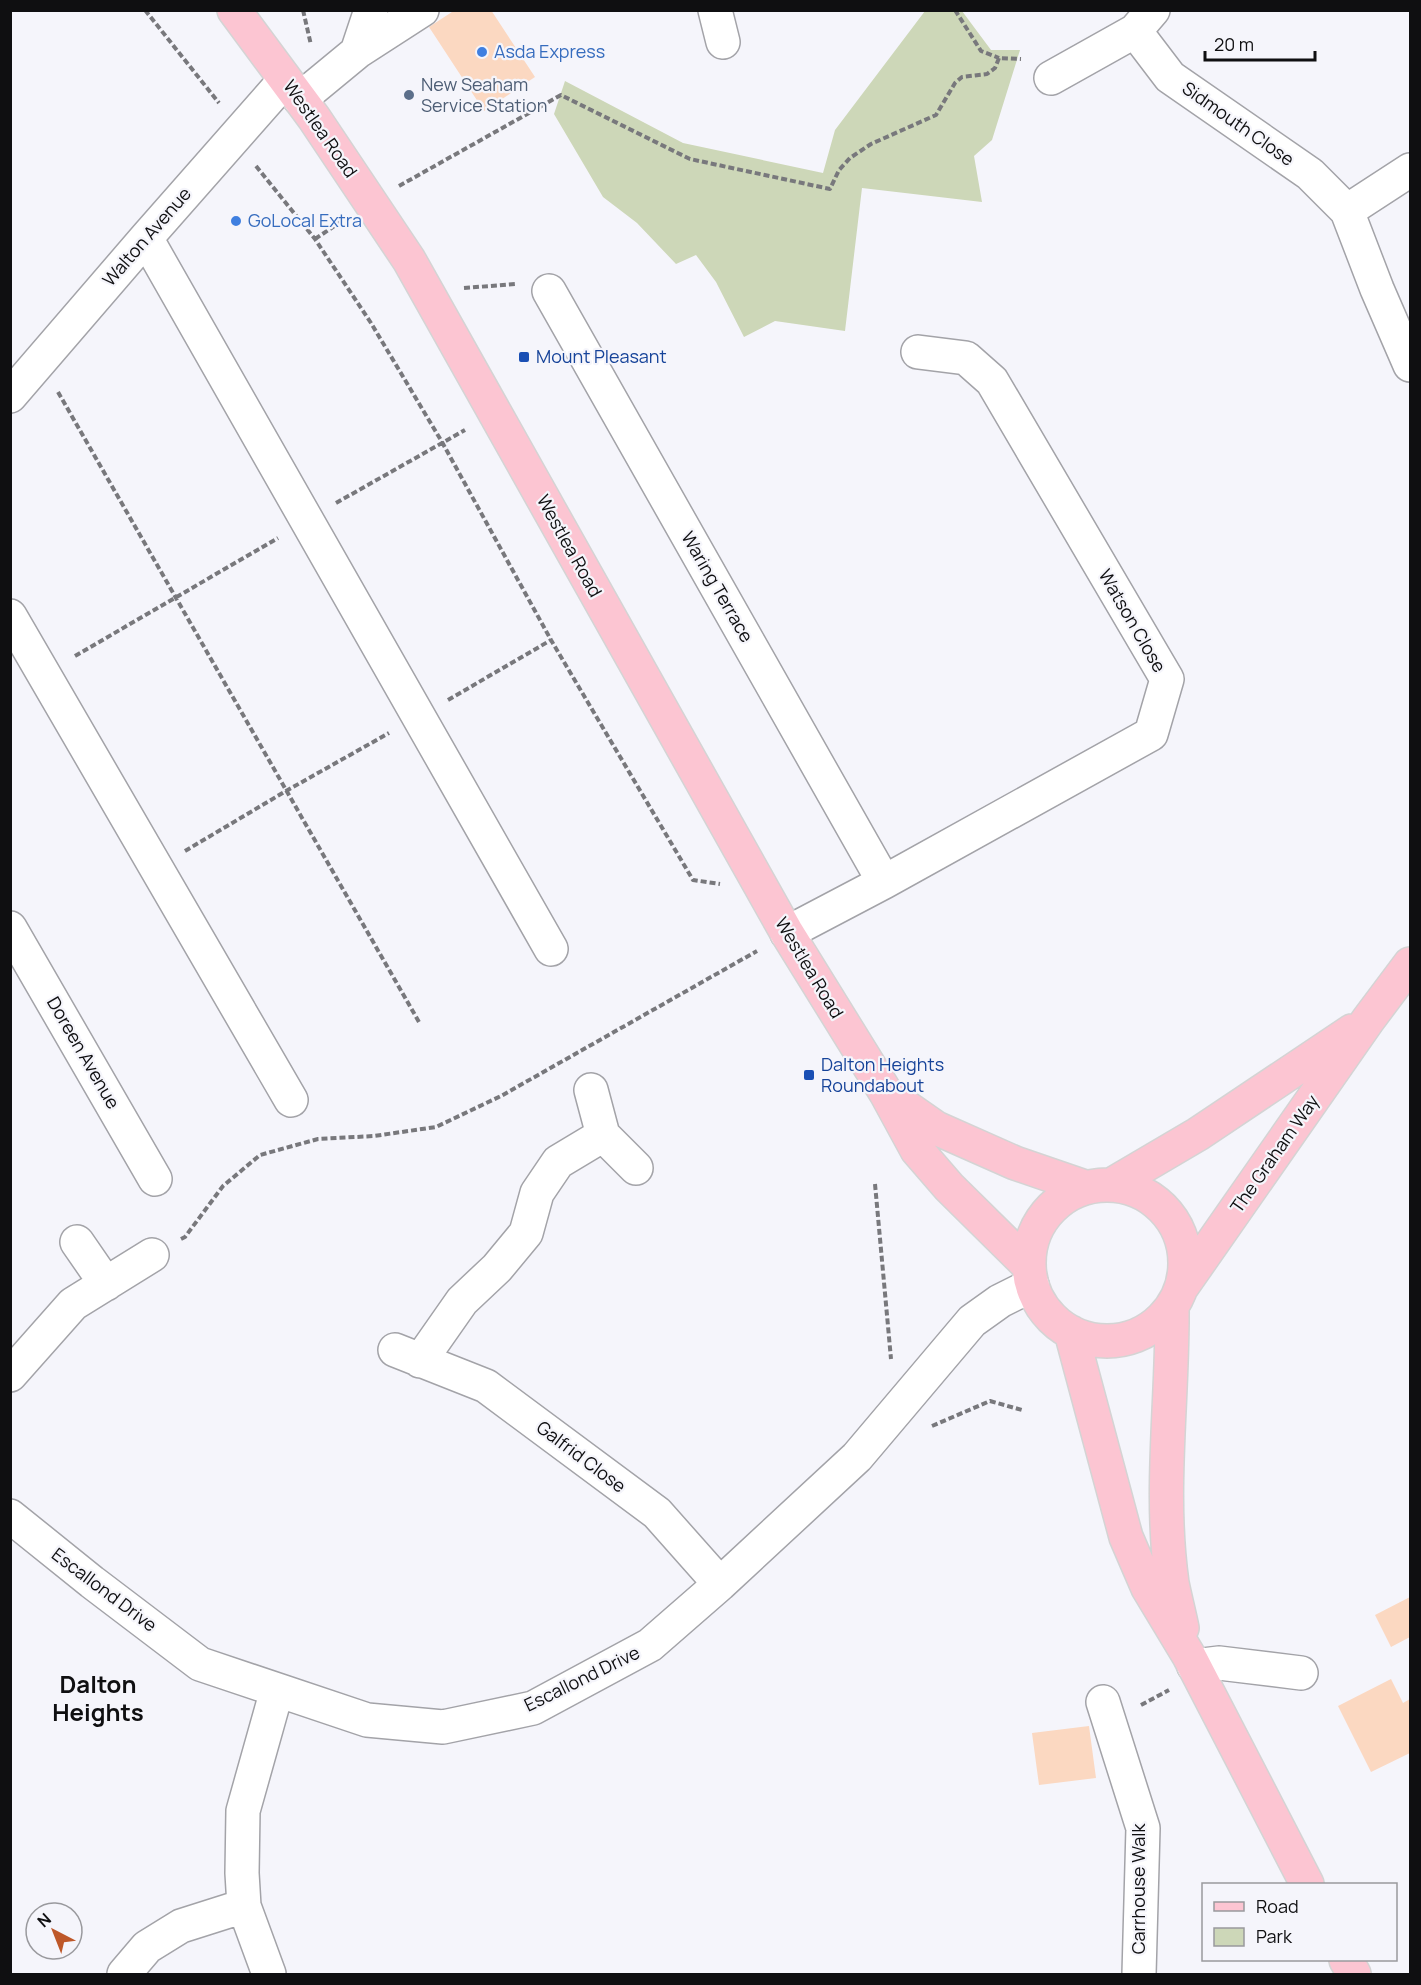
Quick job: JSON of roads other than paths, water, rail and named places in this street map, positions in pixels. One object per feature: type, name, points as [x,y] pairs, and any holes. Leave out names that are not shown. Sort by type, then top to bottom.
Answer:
[{"type":"main road","name":"Westlea Road","points":[[234,10],[293,89],[409,260],[787,933],[886,1093],[917,1150],[1031,1276]]},
{"type":"main road","name":"The Graham Way","points":[[1177,1297],[1368,1020],[1410,964]]},
{"type":"main road","name":"The Graham Way","points":[[1099,1186],[1198,1134],[1368,1020]]},
{"type":"main road","points":[[886,1093],[936,1128],[1015,1163],[1099,1186],[1141,1192],[1166,1210],[1182,1237],[1186,1268],[1177,1297],[1172,1353],[1167,1449],[1167,1513],[1172,1583],[1191,1661]]},
{"type":"main road","points":[[1099,1186],[1062,1199],[1044,1217],[1032,1240],[1031,1276],[1047,1313],[1071,1332],[1098,1340],[1127,1339],[1152,1327],[1177,1297]]},
{"type":"main road","points":[[1071,1332],[1126,1537],[1148,1588],[1191,1661],[1306,1883]]},
{"type":"street","points":[[357,52],[371,10]]},
{"type":"street","name":"Walton Avenue","points":[[10,396],[146,238],[293,89],[357,52],[422,10]]},
{"type":"street","points":[[715,10],[723,42]]},
{"type":"street","name":"Sidmouth Close","points":[[1051,78],[1144,21],[1170,77],[1310,174],[1347,211],[1407,348]]},
{"type":"street","points":[[1347,211],[1410,170]]},
{"type":"street","points":[[146,238],[551,949]]},
{"type":"street","name":"Waring Terrace","points":[[549,291],[884,882]]},
{"type":"street","name":"Watson Close","points":[[787,933],[1151,734],[1167,680],[992,381],[966,358],[918,352]]},
{"type":"street","points":[[10,616],[291,1100]]},
{"type":"street","name":"Doreen Avenue","points":[[10,928],[155,1179]]},
{"type":"street","points":[[591,1090],[603,1135],[636,1168]]},
{"type":"street","name":"Galfrid Close","points":[[603,1135],[558,1162],[537,1193],[526,1233],[497,1268],[408,1355],[486,1386],[657,1513],[720,1584]]},
{"type":"street","points":[[77,1242],[106,1284]]},
{"type":"street","points":[[10,1375],[73,1304],[152,1255]]},
{"type":"street","name":"Escallond Drive","points":[[17,1533],[200,1664],[367,1720],[443,1727],[533,1708],[650,1645],[720,1584],[857,1457],[972,1321],[1031,1276]]},
{"type":"street","points":[[1191,1661],[1300,1673]]},
{"type":"street","points":[[268,1974],[244,1906],[243,1811],[277,1690]]},
{"type":"street","name":"Carrhouse Walk","points":[[1103,1702],[1143,1828],[1139,1974]]},
{"type":"street","points":[[124,1974],[147,1947],[181,1926],[244,1906]]},
{"type":"place","name":"Asda Express","points":[[482,52]]},
{"type":"place","name":"New Seaham Service Station","points":[[409,95]]},
{"type":"place","name":"GoLocal Extra","points":[[236,221]]},
{"type":"place","name":"Mount Pleasant","points":[[524,357]]},
{"type":"place","name":"Dalton Heights Roundabout","points":[[809,1075]]},
{"type":"district","name":"Dalton Heights","points":[[98,1699]]}]
